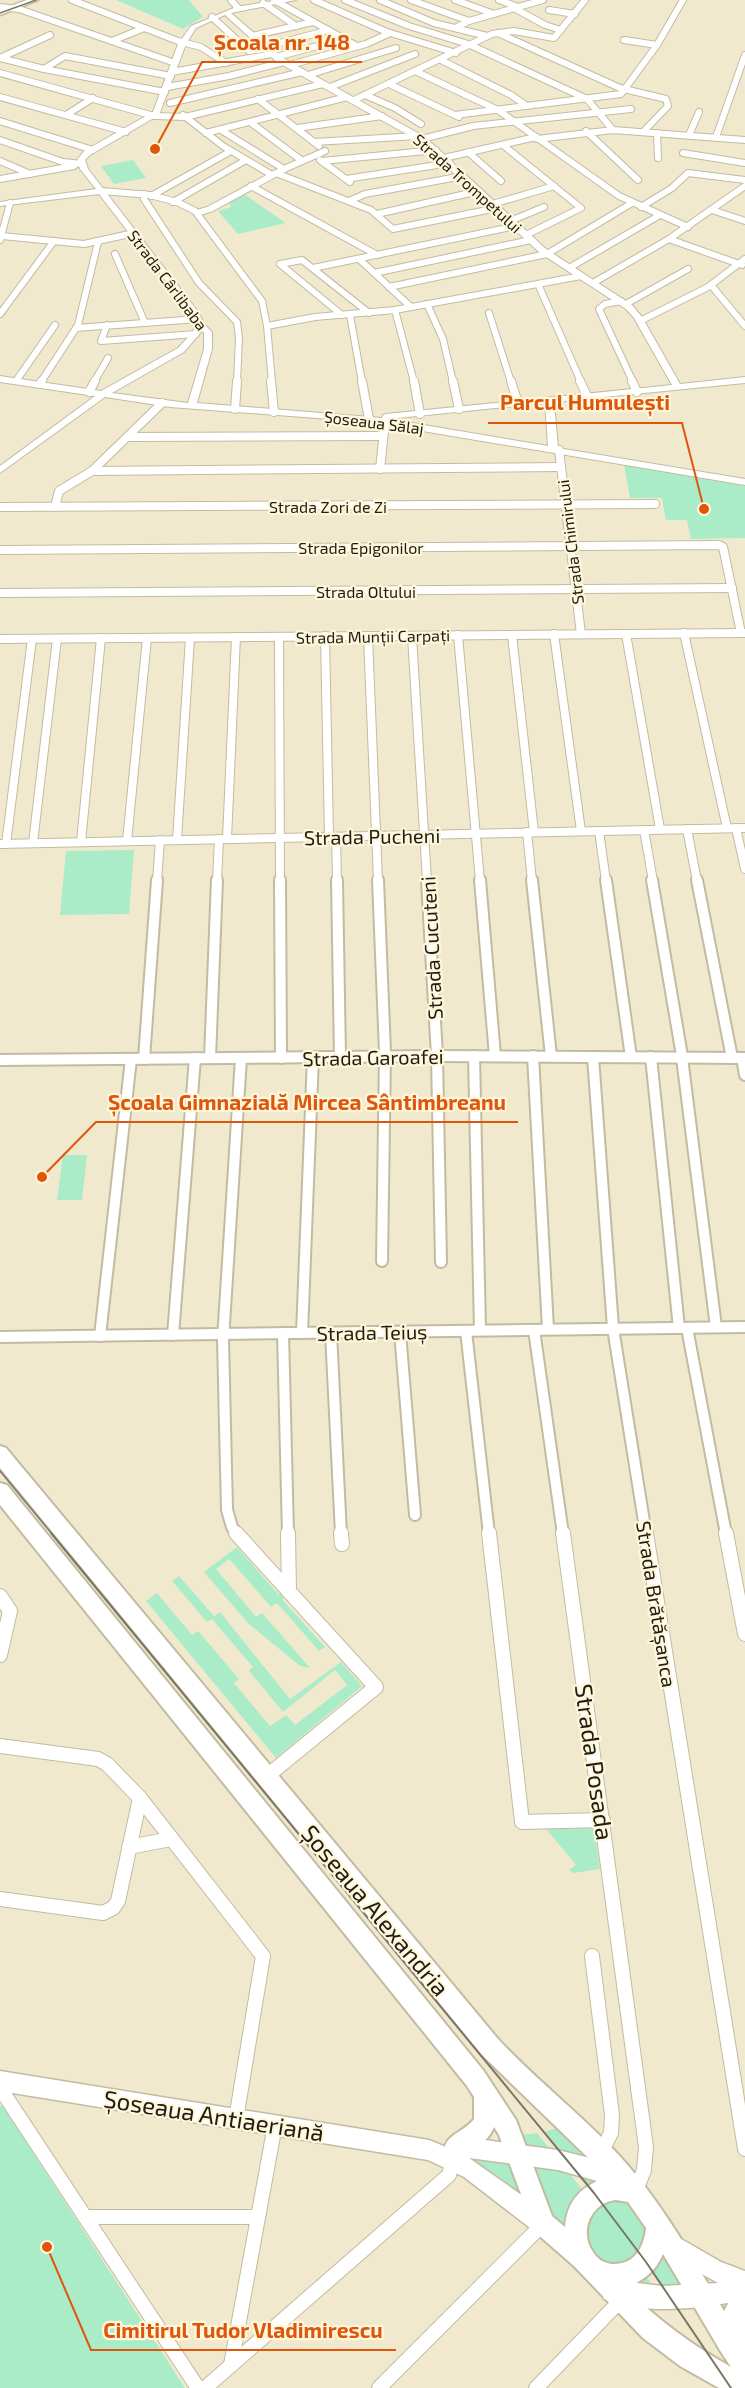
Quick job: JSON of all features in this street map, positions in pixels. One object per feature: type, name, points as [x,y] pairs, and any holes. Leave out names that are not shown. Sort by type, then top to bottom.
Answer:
[{"type":"main road","points":[[0,13],[34,0]]},
{"type":"main road","name":"Șoseaua Alexandria","points":[[0,1454],[502,2061],[526,2086],[601,2152],[629,2185],[663,2234],[740,2359]]},
{"type":"main road","name":"Șoseaua Alexandria","points":[[3,1501],[484,2090],[503,2118],[543,2224],[588,2264],[617,2296],[680,2350],[743,2388]]},
{"type":"main road","name":"Șoseaua Antiaeriană","points":[[0,2081],[429,2150],[454,2153],[518,2154],[581,2164],[629,2185]]},
{"type":"main road","points":[[454,2153],[476,2136],[485,2123],[487,2107],[484,2090]]},
{"type":"main road","name":"Șoseaua Antiaeriană","points":[[454,2153],[543,2224]]},
{"type":"main road","points":[[629,2185],[594,2193],[578,2214],[577,2227],[588,2264],[614,2277],[634,2272],[646,2262],[663,2234],[714,2270],[745,2282]]},
{"type":"main road","points":[[617,2296],[700,2295],[745,2289]]},
{"type":"main road","points":[[740,2359],[734,2315],[739,2301],[745,2295]]},
{"type":"street","points":[[72,0],[205,49],[226,63]]},
{"type":"street","points":[[231,0],[238,8]]},
{"type":"street","points":[[166,104],[166,90],[171,74],[183,42],[193,27],[212,17],[238,8],[292,0]]},
{"type":"street","points":[[314,0],[390,33],[456,53]]},
{"type":"street","points":[[345,0],[409,26],[471,45],[587,99],[613,130]]},
{"type":"street","points":[[380,0],[428,21],[487,36]]},
{"type":"street","points":[[411,0],[469,21]]},
{"type":"street","points":[[455,0],[494,14]]},
{"type":"street","points":[[503,0],[545,26],[561,30]]},
{"type":"street","points":[[455,28],[469,21],[543,0]]},
{"type":"street","points":[[206,133],[365,95],[497,33],[519,32],[555,37],[585,0]]},
{"type":"street","points":[[455,115],[619,95],[626,90],[657,45],[684,0]]},
{"type":"street","points":[[276,1],[357,46]]},
{"type":"street","points":[[263,3],[296,26]]},
{"type":"street","points":[[0,7],[11,8],[175,63]]},
{"type":"street","points":[[549,10],[574,14]]},
{"type":"street","name":"Strada Trompetului","points":[[226,12],[276,56],[420,137],[547,254],[623,303],[640,321],[678,388]]},
{"type":"street","points":[[212,17],[249,51],[276,56],[344,39]]},
{"type":"street","points":[[252,36],[313,22]]},
{"type":"street","points":[[112,41],[144,27]]},
{"type":"street","points":[[0,58],[44,69],[166,90],[229,76],[329,30]]},
{"type":"street","points":[[44,69],[64,56],[171,74],[226,63],[357,46],[390,33]]},
{"type":"street","points":[[497,33],[626,90],[667,101],[666,108],[643,132]]},
{"type":"street","points":[[0,58],[50,35]]},
{"type":"street","points":[[624,40],[657,45]]},
{"type":"street","points":[[374,41],[439,61],[511,95],[527,106]]},
{"type":"street","points":[[82,165],[83,156],[154,116],[166,104],[305,74],[396,48]]},
{"type":"street","points":[[0,73],[154,116],[185,117],[258,99],[327,86],[415,54]]},
{"type":"street","points":[[716,137],[745,55]]},
{"type":"street","points":[[416,71],[498,110],[609,190],[632,203],[687,227]]},
{"type":"street","points":[[736,79],[745,80]]},
{"type":"street","points":[[389,84],[476,126]]},
{"type":"street","points":[[365,95],[421,123]]},
{"type":"street","points":[[0,97],[126,132]]},
{"type":"street","points":[[66,115],[93,98]]},
{"type":"street","points":[[258,99],[336,160]]},
{"type":"street","points":[[166,104],[246,160],[274,174],[349,201],[377,214],[390,227],[400,229],[495,206],[554,186]]},
{"type":"street","points":[[314,142],[420,137],[476,126],[631,109]]},
{"type":"street","points":[[689,135],[699,112]]},
{"type":"street","points":[[297,128],[382,116]]},
{"type":"street","points":[[0,121],[93,150]]},
{"type":"street","points":[[250,122],[302,160]]},
{"type":"street","points":[[221,129],[284,169]]},
{"type":"street","points":[[322,161],[442,156],[537,138],[613,130],[745,140]]},
{"type":"street","points":[[316,155],[348,180],[529,132]]},
{"type":"street","points":[[586,132],[638,180]]},
{"type":"street","points":[[657,133],[658,158]]},
{"type":"street","points":[[0,140],[63,162],[82,165]]},
{"type":"street","points":[[374,273],[528,238],[581,208],[503,144]]},
{"type":"street","points":[[231,151],[147,195],[144,199],[199,283],[230,314],[239,327],[235,409]]},
{"type":"street","points":[[196,213],[210,209],[274,174],[325,151]]},
{"type":"street","points":[[468,152],[501,181]]},
{"type":"street","points":[[683,153],[745,163]]},
{"type":"street","points":[[173,202],[246,160]]},
{"type":"street","points":[[0,161],[32,174]]},
{"type":"street","points":[[0,179],[82,165]]},
{"type":"street","name":"Strada Cârlibaba","points":[[82,165],[208,332],[208,348],[192,406]]},
{"type":"street","points":[[641,207],[667,191],[688,173],[745,180]]},
{"type":"street","points":[[349,201],[364,194],[463,176]]},
{"type":"street","points":[[251,186],[377,255]]},
{"type":"street","points":[[593,283],[669,239],[745,186]]},
{"type":"street","points":[[0,204],[124,190],[191,208],[262,301],[267,326],[274,412]]},
{"type":"street","points":[[377,214],[479,191]]},
{"type":"street","points":[[732,195],[745,197]]},
{"type":"street","points":[[10,203],[1,238],[78,243],[98,242],[134,233]]},
{"type":"street","points":[[389,287],[547,254],[632,203]]},
{"type":"street","points":[[313,268],[513,224],[544,207]]},
{"type":"street","points":[[712,210],[745,221]]},
{"type":"street","points":[[568,268],[660,215]]},
{"type":"street","points":[[669,239],[743,263]]},
{"type":"street","points":[[0,314],[54,241]]},
{"type":"street","points":[[40,384],[76,328],[98,242]]},
{"type":"street","points":[[116,254],[146,323]]},
{"type":"street","points":[[369,313],[299,259],[280,264],[346,315],[369,419],[745,380]]},
{"type":"street","points":[[359,259],[411,307]]},
{"type":"street","points":[[640,321],[711,285],[743,263]]},
{"type":"street","points":[[637,392],[599,309],[605,304],[623,303],[688,269]]},
{"type":"street","points":[[267,326],[309,318],[394,310],[581,276]]},
{"type":"street","points":[[538,284],[587,396]]},
{"type":"street","points":[[711,285],[745,326]]},
{"type":"street","points":[[427,304],[443,339],[459,410]]},
{"type":"street","points":[[394,310],[411,364],[420,414]]},
{"type":"street","points":[[489,313],[518,403]]},
{"type":"street","points":[[0,470],[103,394],[181,350],[196,334],[199,322],[76,328]]},
{"type":"street","points":[[16,381],[55,325]]},
{"type":"street","points":[[107,325],[101,341],[196,334]]},
{"type":"street","points":[[181,350],[208,348]]},
{"type":"street","points":[[89,392],[108,358]]},
{"type":"street","name":"Șoseaua Sălaj","points":[[0,379],[162,403],[369,419],[745,482]]},
{"type":"street","name":"Strada Chimirului","points":[[549,400],[556,450],[561,467],[581,634]]},
{"type":"street","points":[[56,507],[59,491],[92,471],[162,403]]},
{"type":"street","points":[[420,414],[411,420],[412,424],[420,428]]},
{"type":"street","points":[[380,469],[385,422]]},
{"type":"street","points":[[128,437],[383,436]]},
{"type":"street","points":[[92,471],[561,467]]},
{"type":"street","name":"Strada Zori de Zi","points":[[0,507],[655,504]]},
{"type":"street","name":"Strada Epigonilor","points":[[0,550],[722,546],[732,588]]},
{"type":"street","points":[[732,588],[743,633]]},
{"type":"street","name":"Strada Oltului","points":[[0,593],[732,588]]},
{"type":"street","points":[[684,633],[745,869]]},
{"type":"street","name":"Strada Munții Carpați","points":[[0,639],[743,633]]},
{"type":"street","points":[[554,634],[581,831]]},
{"type":"street","points":[[626,634],[660,829]]},
{"type":"street","points":[[458,635],[495,1056]]},
{"type":"street","points":[[512,635],[551,1056]]},
{"type":"street","points":[[325,636],[340,1057]]},
{"type":"street","points":[[368,636],[384,1057],[381,1261]]},
{"type":"street","name":"Strada Cucuteni","points":[[412,636],[437,1056],[441,1262]]},
{"type":"street","points":[[210,1058],[236,637]]},
{"type":"street","points":[[279,637],[281,1058]]},
{"type":"street","points":[[81,842],[101,638]]},
{"type":"street","points":[[127,841],[147,638]]},
{"type":"street","points":[[177,840],[190,638]]},
{"type":"street","points":[[3,844],[32,639]]},
{"type":"street","points":[[33,843],[57,639]]},
{"type":"street","name":"Strada Pucheni","points":[[3,844],[736,828]]},
{"type":"street","points":[[687,829],[745,1075]]},
{"type":"street","points":[[644,830],[682,1057],[716,1327]]},
{"type":"street","points":[[599,831],[631,1057]]},
{"type":"street","points":[[144,1059],[160,840]]},
{"type":"street","name":"Strada Garoafei","points":[[0,1060],[437,1056],[740,1058]]},
{"type":"street","points":[[474,1056],[480,1330]]},
{"type":"street","points":[[533,1056],[548,1329]]},
{"type":"street","points":[[302,1333],[313,1057]]},
{"type":"street","name":"Strada Brătășanca","points":[[593,1057],[613,1328],[745,2149]]},
{"type":"street","points":[[651,1057],[683,1328],[745,1634]]},
{"type":"street","points":[[173,1335],[195,1058]]},
{"type":"street","points":[[241,1058],[223,1334],[225,1461],[229,1518],[242,1540],[376,1687],[266,1777]]},
{"type":"street","points":[[100,1336],[131,1059]]},
{"type":"street","name":"Strada Teiuș","points":[[0,1337],[745,1327]]},
{"type":"street","name":"Strada Posada","points":[[534,1330],[603,1820],[646,2147],[644,2170],[629,2185]]},
{"type":"street","points":[[466,1331],[522,1822],[603,1820]]},
{"type":"street","points":[[400,1332],[415,1515]]},
{"type":"street","points":[[283,1333],[289,1592]]},
{"type":"street","points":[[332,1333],[342,1544]]},
{"type":"street","points":[[0,1596],[10,1611],[0,1655]]},
{"type":"street","points":[[0,1746],[98,1759],[107,1764],[140,1798],[263,1956],[236,2118]]},
{"type":"street","points":[[0,1899],[103,1913],[109,1911],[118,1901],[140,1798]]},
{"type":"street","points":[[129,1847],[171,1839]]},
{"type":"street","points":[[592,1956],[612,2115],[611,2133],[601,2152]]},
{"type":"street","points":[[0,2088],[198,2388]]},
{"type":"street","points":[[231,2365],[275,2125]]},
{"type":"street","points":[[205,2388],[449,2175],[454,2153]]},
{"type":"street","points":[[86,2217],[258,2217]]},
{"type":"street","points":[[379,2388],[543,2224]]},
{"type":"street","points":[[536,2388],[617,2296]]},
{"type":"green space","points":[[116,0],[189,0],[203,17],[183,29]]},
{"type":"green space","points":[[133,160],[146,178],[114,184],[101,166]]},
{"type":"green space","points":[[244,194],[286,223],[238,234],[218,211],[231,207],[229,202]]},
{"type":"green space","points":[[624,464],[745,486],[745,538],[691,539],[687,520],[666,520],[662,498],[630,498]]},
{"type":"green space","points":[[134,850],[129,914],[60,915],[66,851]]},
{"type":"green space","points":[[63,1155],[87,1155],[82,1200],[57,1200]]},
{"type":"green space","points":[[237,1547],[278,1594],[284,1590],[288,1594],[282,1599],[325,1647],[319,1651],[277,1603],[271,1607],[229,1559],[216,1569],[256,1617],[262,1613],[310,1668],[300,1666],[248,1623],[204,1572]]},
{"type":"green space","points":[[179,1576],[214,1616],[220,1612],[290,1699],[341,1662],[362,1686],[276,1758],[146,1601],[157,1593],[192,1635],[198,1631],[239,1679],[234,1683],[270,1726],[286,1715],[295,1725],[347,1685],[335,1670],[283,1712],[249,1671],[253,1667],[212,1619],[207,1622],[172,1581]]},
{"type":"green space","points":[[593,1823],[600,1869],[573,1873],[569,1870],[576,1865],[543,1825]]},
{"type":"green space","points":[[0,2106],[3,2106],[185,2388],[0,2388]]},
{"type":"green space","points":[[566,2120],[700,2295],[669,2297],[645,2263],[640,2268],[661,2297],[629,2295],[449,2147],[518,2154],[512,2136],[537,2133],[589,2198],[594,2192],[545,2132],[554,2129]]},
{"type":"tram line","points":[[0,13],[36,0]]},
{"type":"tram line","points":[[0,1471],[52,1534]]},
{"type":"tram line","points":[[51,1533],[594,2193],[646,2262],[731,2388]]},
{"type":"place","name":"Școala nr. 148","points":[[155,149]]},
{"type":"place","name":"Parcul Humulești","points":[[704,509]]},
{"type":"place","name":"Școala Gimnazială Mircea Sântimbreanu","points":[[42,1177]]},
{"type":"place","name":"Cimitirul Tudor Vladimirescu","points":[[47,2247]]}]
